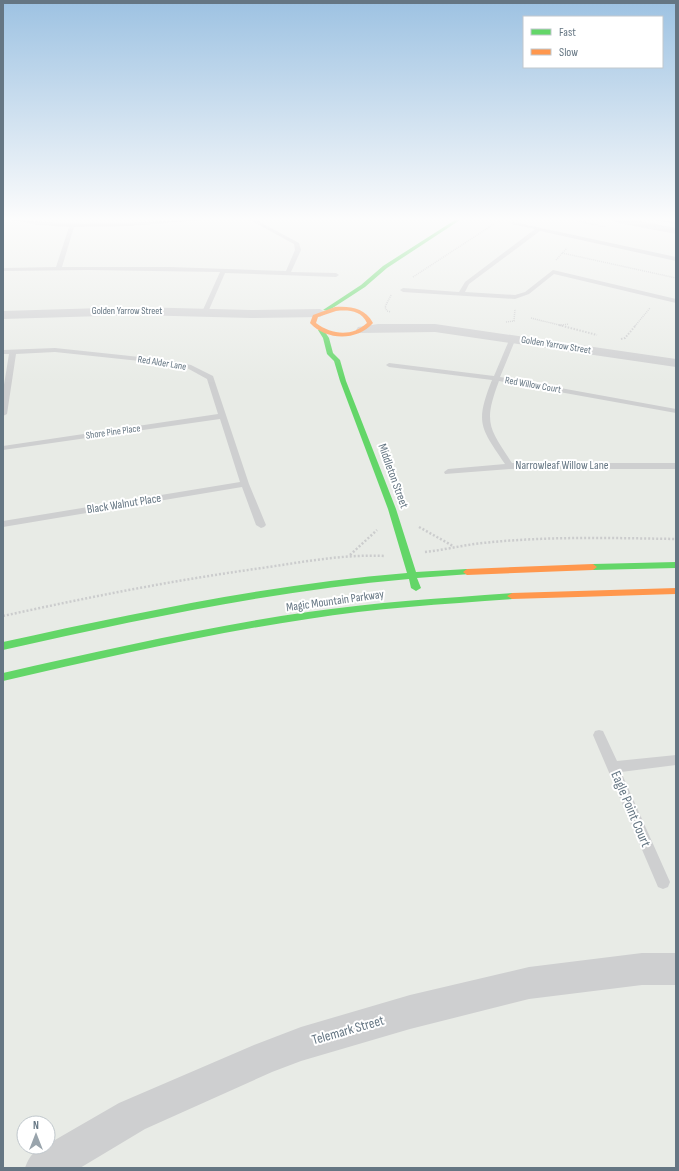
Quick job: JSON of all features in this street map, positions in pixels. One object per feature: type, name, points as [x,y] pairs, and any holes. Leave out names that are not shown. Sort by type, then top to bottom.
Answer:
[{"type":"street","points":[[359,332],[337,334],[318,329],[313,323],[313,319],[346,298],[353,291],[363,286],[376,275]]},
{"type":"street","points":[[341,353],[359,332],[370,323],[363,313],[358,299],[362,292],[363,286]]},
{"type":"street","points":[[323,312],[344,308],[363,313]]},
{"type":"street","name":"Golden Yarrow Street","points":[[3,315],[76,312],[204,312],[251,314],[323,312]]},
{"type":"street","name":"Golden Yarrow Street","points":[[363,313],[435,328],[513,338],[676,363]]},
{"type":"street","name":"Golden Yarrow Street","points":[[251,314],[318,329]]},
{"type":"street","name":"Golden Yarrow Street","points":[[359,332],[378,328],[435,328]]},
{"type":"street","name":"Middleton Street","points":[[318,329],[326,338],[330,354],[341,353],[343,381],[392,509],[420,603]]},
{"type":"street","name":"Magic Mountain Parkway","points":[[3,646],[102,624],[238,598],[412,575],[618,565],[676,565]]},
{"type":"street","name":"Magic Mountain Parkway","points":[[3,677],[171,639],[307,615],[420,603],[556,594],[676,591]]},
{"type":"street","name":"Telemark Street","points":[[44,1168],[132,1116],[266,1057],[301,1044],[410,1012],[529,983],[642,969],[676,969]]},
{"type":"lane","points":[[204,312],[221,275]]},
{"type":"lane","points":[[328,275],[336,275]]},
{"type":"lane","points":[[461,294],[467,283],[478,275]]},
{"type":"lane","points":[[403,290],[508,297],[520,296],[527,293],[550,275]]},
{"type":"lane","points":[[564,275],[676,301]]},
{"type":"lane","points":[[510,466],[494,442],[485,419],[486,406],[513,338]]},
{"type":"lane","name":"Red Alder Lane","points":[[3,352],[55,350],[168,362],[190,366],[210,378],[260,525]]},
{"type":"lane","points":[[3,414],[13,351]]},
{"type":"lane","name":"Red Willow Court","points":[[390,365],[438,370],[498,379],[676,411]]},
{"type":"lane","name":"Shore Pine Place","points":[[3,448],[223,416]]},
{"type":"lane","name":"Narrowleaf Willow Lane","points":[[448,472],[510,466],[676,466]]},
{"type":"lane","name":"Black Walnut Place","points":[[3,524],[245,484]]},
{"type":"lane","name":"Eagle Point Court","points":[[599,735],[662,882]]},
{"type":"lane","points":[[612,767],[676,760]]},
{"type":"path","points":[[661,275],[676,278]]},
{"type":"path","points":[[619,340],[625,338],[659,297]]},
{"type":"path","points":[[531,318],[603,337]]},
{"type":"path","points":[[561,326],[563,324],[569,324]]},
{"type":"path","points":[[432,533],[454,546]]},
{"type":"path","points":[[350,555],[374,534]]},
{"type":"path","points":[[427,552],[454,546],[566,540],[676,539]]},
{"type":"path","points":[[3,616],[101,594],[233,571],[350,555],[385,556]]},
{"type":"shaded area","points":[[3,275],[676,275],[676,1168],[3,1168]]},
{"type":"traffic: fast","points":[[326,310],[363,286],[376,275]]},
{"type":"traffic: fast","points":[[321,330],[326,338],[330,354],[337,360],[343,381],[392,509],[416,588]]},
{"type":"traffic: fast","points":[[593,567],[676,565]]},
{"type":"traffic: fast","points":[[3,646],[144,616],[286,591],[376,579],[467,572]]},
{"type":"traffic: fast","points":[[3,677],[155,643],[269,621],[359,609],[512,596]]},
{"type":"traffic: slow","points":[[335,309],[356,310],[364,314],[370,323],[357,332],[342,335],[326,332],[313,323],[315,316],[335,309]]},
{"type":"traffic: slow","points":[[467,572],[593,567]]},
{"type":"traffic: slow","points":[[512,596],[676,591]]}]
